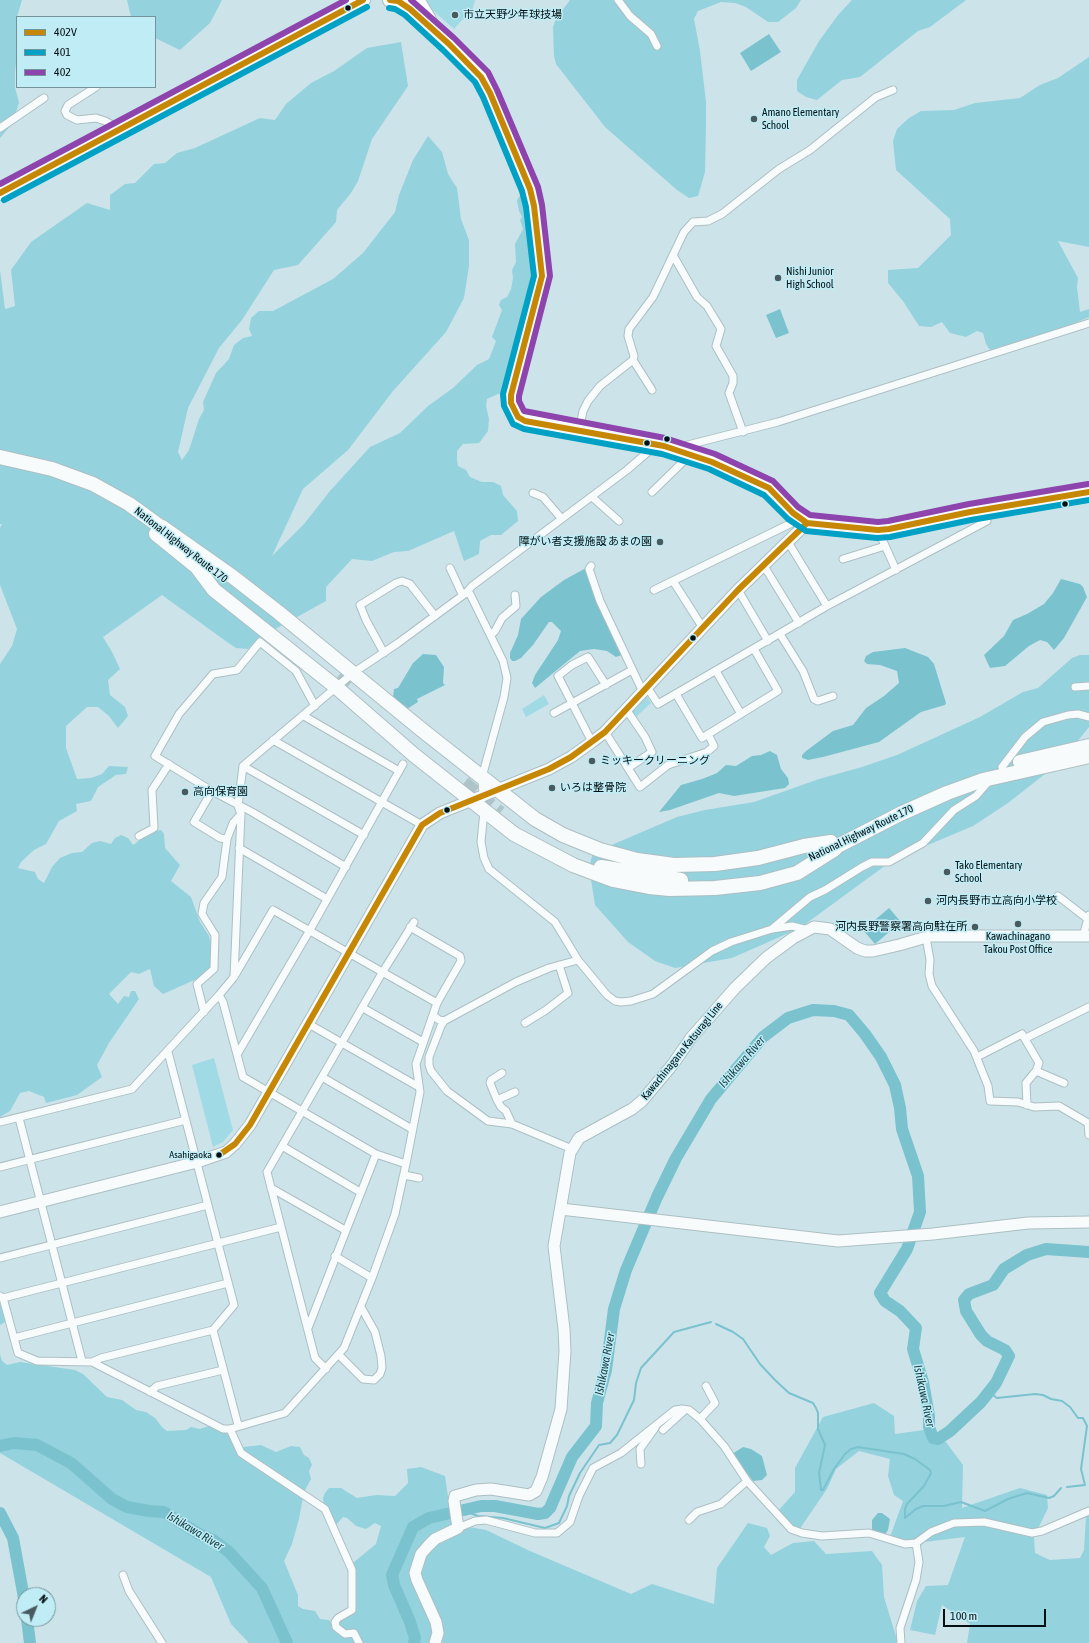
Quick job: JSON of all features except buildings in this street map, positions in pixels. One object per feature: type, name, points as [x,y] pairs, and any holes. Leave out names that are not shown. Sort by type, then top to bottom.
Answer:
[{"type":"highway","points":[[0,193],[363,0]]},
{"type":"highway","points":[[390,0],[398,2],[410,9],[481,77],[490,93],[524,173],[534,206],[542,276],[511,395],[513,411],[518,417],[525,421],[674,449],[719,465],[769,488],[803,521],[878,530],[1089,492]]},
{"type":"highway","name":"National Highway Route 170","points":[[0,457],[52,468],[93,484],[129,504],[233,577],[345,682]]},
{"type":"highway","name":"National Highway Route 170","points":[[0,466],[50,477],[91,491],[126,511],[196,566],[214,590],[345,682]]},
{"type":"highway","points":[[345,682],[472,780],[497,790],[535,820],[563,835],[600,850],[637,860],[674,865],[715,864],[758,858],[804,846],[833,845]]},
{"type":"highway","points":[[345,682],[414,755],[478,797],[484,810],[514,834],[573,866],[606,878],[649,887],[670,889],[715,888],[760,883],[797,873],[833,845]]},
{"type":"highway","name":"National Highway Route 170","points":[[833,845],[895,808],[943,786],[1002,766],[1089,746]]},
{"type":"highway","name":"National Highway Route 170","points":[[503,809],[543,833],[590,855],[636,866],[673,872],[715,872],[757,867],[792,858],[833,845],[947,793],[991,778],[1089,756]]},
{"type":"street","points":[[419,0],[430,18],[432,24],[431,28]]},
{"type":"street","points":[[618,0],[630,16],[651,34],[657,46]]},
{"type":"street","points":[[94,88],[68,105],[65,111],[67,115],[77,120],[96,118],[121,130]]},
{"type":"street","points":[[652,390],[633,360],[634,356],[628,336],[629,329],[653,296],[684,232],[693,222],[708,221],[722,214],[778,169],[810,150],[876,97],[893,90]]},
{"type":"street","points":[[0,128],[44,98]]},
{"type":"street","points":[[673,255],[698,297],[707,306],[721,329],[716,346],[733,376],[734,383],[729,393],[743,432]]},
{"type":"street","points":[[674,449],[694,442],[743,432],[1089,323]]},
{"type":"street","points":[[579,431],[583,411],[588,401],[600,386],[633,360]]},
{"type":"street","points":[[234,978],[241,814],[238,806],[244,766],[273,740],[345,682],[464,594],[472,586],[561,518],[592,497],[656,445]]},
{"type":"street","points":[[652,492],[690,455]]},
{"type":"street","points":[[533,492],[543,497],[561,518]]},
{"type":"street","points":[[592,497],[619,521]]},
{"type":"street","points":[[591,566],[589,569],[600,601],[632,670],[645,690],[658,704],[827,606],[986,521],[983,510]]},
{"type":"street","points":[[0,1212],[197,1162],[219,1155],[235,1144],[250,1125],[348,951],[422,825],[440,813],[549,769],[605,732],[738,590],[788,542],[803,521]]},
{"type":"street","points":[[654,590],[803,521]]},
{"type":"street","points":[[878,530],[896,570]]},
{"type":"street","points":[[788,542],[827,606]]},
{"type":"street","points":[[843,558],[885,546]]},
{"type":"street","points":[[764,566],[799,623]]},
{"type":"street","points":[[450,568],[464,594]]},
{"type":"street","points":[[384,653],[366,620],[360,605],[396,582],[402,581],[410,584],[435,616]]},
{"type":"street","points":[[673,581],[703,628]]},
{"type":"street","points":[[738,590],[768,641]]},
{"type":"street","points":[[464,594],[470,594],[506,669],[507,687],[472,780],[478,797]]},
{"type":"street","points":[[491,635],[496,631],[502,618],[516,606],[514,595]]},
{"type":"street","points":[[780,634],[803,671],[814,699],[818,701],[833,696]]},
{"type":"street","points":[[315,706],[296,671],[260,642],[237,670],[213,674],[179,714],[155,756],[212,791],[252,812],[346,867]]},
{"type":"street","points":[[676,694],[702,738],[778,691],[754,649]]},
{"type":"street","points":[[592,742],[558,676],[572,665],[588,657],[606,685]]},
{"type":"street","points":[[554,712],[572,704],[632,670]]},
{"type":"street","points":[[716,671],[741,714]]},
{"type":"street","points":[[1075,687],[1089,686]]},
{"type":"street","points":[[626,709],[652,752],[628,768]]},
{"type":"street","points":[[1002,766],[1025,737],[1043,722],[1068,715],[1078,714],[1089,717]]},
{"type":"street","points":[[304,716],[399,771]]},
{"type":"street","points":[[605,732],[640,787],[668,765],[707,752],[714,746],[708,734]]},
{"type":"street","points":[[273,740],[422,825]]},
{"type":"street","points":[[139,836],[154,828],[152,790],[169,764]]},
{"type":"street","points":[[238,1053],[346,867],[403,764]]},
{"type":"street","points":[[244,766],[364,835]]},
{"type":"street","points":[[772,929],[810,897],[825,890],[862,867],[872,862],[889,862],[923,842],[954,810],[979,793],[991,778]]},
{"type":"street","points":[[212,791],[194,822],[220,838],[228,839]]},
{"type":"street","points":[[484,810],[481,842],[484,858],[489,869],[555,922],[578,960],[607,995],[621,1002],[631,1001],[653,994],[695,963],[731,942],[772,929],[792,926],[808,930]]},
{"type":"street","points":[[204,1012],[197,984],[214,969],[215,935],[202,914],[204,903],[222,877],[228,839],[233,823],[241,814]]},
{"type":"street","points":[[239,848],[327,899]]},
{"type":"street","points":[[1058,896],[1089,918],[1086,936]]},
{"type":"street","points":[[0,1122],[132,1089],[168,1052],[234,978],[273,910],[348,951],[382,973],[436,1003]]},
{"type":"street","points":[[281,1227],[62,1283],[1,1297],[18,1353],[37,1361],[92,1362],[223,1429],[230,1429],[238,1425],[285,1413],[339,1356],[344,1348],[361,1307],[395,1214],[420,1092],[416,1064],[436,1003],[462,961],[460,956],[412,925],[382,973],[267,1172],[315,1358],[326,1369]]},
{"type":"street","name":"Kawachinagano Katsuragi Line","points":[[572,1149],[584,1135],[632,1109],[642,1101],[673,1064],[691,1038],[735,988],[766,958],[793,938],[814,927],[821,926],[830,929],[857,948],[865,951],[873,951],[900,945],[926,937],[954,934],[1086,936]]},
{"type":"street","points":[[926,937],[930,960],[929,974],[932,986],[967,1038],[977,1057],[988,1086],[990,1101],[1018,1102],[1034,1106],[1059,1106],[1088,1123],[1089,1135]]},
{"type":"street","points":[[458,1526],[454,1501],[455,1496],[476,1490],[491,1489],[529,1495],[536,1491],[542,1477],[561,1409],[565,1350],[564,1329],[554,1246],[572,1149],[512,1124],[488,1121],[481,1117],[468,1105],[460,1102],[446,1091],[431,1071],[429,1056],[444,1021],[516,982],[559,965],[578,960]]},
{"type":"street","points":[[525,1023],[546,1010],[568,993],[559,965]]},
{"type":"street","points":[[219,995],[238,1053],[243,1077],[376,1154],[406,1164]]},
{"type":"street","points":[[1026,1038],[1089,1007]]},
{"type":"street","points":[[363,1008],[423,1042]]},
{"type":"street","points":[[433,1015],[439,1020],[444,1021]]},
{"type":"street","points":[[307,1023],[419,1087]]},
{"type":"street","points":[[977,1057],[1022,1034],[1026,1038],[1038,1063],[1036,1071],[1026,1083],[1027,1105]]},
{"type":"street","points":[[92,1362],[101,1358],[213,1330],[234,1305],[168,1052]]},
{"type":"street","points":[[1036,1071],[1064,1083]]},
{"type":"street","points":[[502,1074],[491,1080],[490,1083],[497,1100],[501,1107],[506,1111],[512,1124]]},
{"type":"street","points":[[322,1077],[412,1129]]},
{"type":"street","points":[[497,1100],[515,1092]]},
{"type":"street","points":[[19,1118],[82,1361]]},
{"type":"street","points":[[0,1167],[186,1120]]},
{"type":"street","points":[[282,1146],[360,1192]]},
{"type":"street","points":[[308,1328],[345,1230],[376,1154]]},
{"type":"street","points":[[404,1175],[419,1178]]},
{"type":"street","points":[[271,1188],[345,1230]]},
{"type":"street","points":[[0,1258],[208,1204]]},
{"type":"street","points":[[561,1209],[616,1214],[838,1241],[933,1234],[1028,1223],[1089,1222]]},
{"type":"street","points":[[335,1256],[372,1278]]},
{"type":"street","points":[[14,1338],[228,1283]]},
{"type":"street","points":[[339,1356],[363,1379],[374,1380],[380,1374],[382,1368],[381,1356],[375,1332],[361,1307]]},
{"type":"street","points":[[213,1330],[238,1425]]},
{"type":"street","points":[[150,1392],[157,1386],[223,1370]]},
{"type":"street","points":[[700,1419],[715,1403],[706,1386]]},
{"type":"street","points":[[435,1643],[438,1633],[436,1622],[415,1573],[421,1554],[435,1539],[458,1526],[486,1520],[535,1533],[557,1533],[570,1522],[579,1496],[593,1468],[613,1459],[675,1410],[685,1410],[694,1413],[724,1446],[747,1481],[791,1529],[802,1533],[822,1536],[869,1533],[896,1543],[916,1543],[931,1532],[954,1523],[984,1522],[1032,1533],[1042,1531],[1089,1511]]},
{"type":"street","points":[[663,1430],[685,1410]]},
{"type":"street","points":[[641,1464],[640,1449],[657,1424]]},
{"type":"street","points":[[230,1429],[240,1453],[325,1509],[352,1570],[352,1610],[338,1618],[335,1622],[336,1627],[345,1634],[354,1633],[358,1640]]},
{"type":"street","points":[[689,1520],[697,1512],[721,1504],[747,1481]]},
{"type":"street","points":[[901,1643],[900,1628],[916,1580],[919,1562],[916,1543]]},
{"type":"street","points":[[123,1576],[129,1591],[162,1643]]},
{"type":"shaded area","points":[[0,0],[22,0],[17,16],[16,16],[15,87],[19,103],[12,124],[0,138]]},
{"type":"shaded area","points":[[127,0],[222,0],[210,23],[180,50],[156,38],[156,16],[131,16]]},
{"type":"shaded area","name":"市立天野少年球技場","points":[[427,0],[475,0],[471,16],[462,20],[454,29],[429,6]]},
{"type":"shaded area","points":[[570,0],[801,0],[796,8],[778,22],[768,22],[746,7],[735,3],[721,2],[698,11],[694,19],[700,51],[706,102],[706,125],[705,172],[698,196],[689,198],[677,190],[605,127],[556,64],[554,56],[553,27],[556,19]]},
{"type":"shaded area","points":[[852,0],[966,0],[930,27],[918,31],[860,77],[842,80],[817,100],[806,97],[797,91],[797,80],[819,41],[838,15]]},
{"type":"shaded area","points":[[769,34],[781,52],[751,71],[740,53]]},
{"type":"shaded area","points":[[401,42],[408,86],[372,139],[358,181],[351,193],[337,210],[336,222],[298,265],[274,270],[242,320],[219,348],[188,408],[178,452],[182,460],[189,450],[199,419],[204,410],[203,402],[216,373],[229,359],[234,345],[243,338],[252,336],[249,329],[251,318],[259,311],[273,311],[333,279],[363,253],[395,212],[399,195],[413,160],[428,136],[442,152],[448,174],[457,188],[461,219],[469,240],[469,266],[464,298],[446,332],[393,391],[348,450],[303,489],[272,556],[304,524],[330,491],[370,447],[400,433],[428,406],[453,388],[477,365],[489,359],[496,341],[492,337],[502,310],[499,305],[501,300],[507,297],[511,289],[513,278],[512,270],[516,262],[515,244],[523,229],[520,220],[522,217],[517,200],[520,196],[526,195],[538,273],[507,390],[487,399],[486,406],[489,419],[488,431],[479,443],[463,444],[457,451],[458,466],[466,470],[470,477],[482,482],[493,482],[501,486],[503,495],[517,511],[518,521],[501,535],[491,535],[480,541],[479,554],[464,561],[454,531],[408,551],[394,552],[372,561],[352,559],[326,587],[326,601],[259,638],[248,649],[236,648],[162,595],[103,637],[120,669],[108,680],[110,695],[125,707],[128,716],[118,728],[109,716],[98,707],[87,707],[66,726],[66,748],[77,779],[91,778],[102,774],[109,766],[128,767],[126,774],[116,775],[98,787],[91,801],[76,804],[77,811],[59,821],[46,844],[34,850],[21,862],[18,868],[35,872],[38,879],[44,883],[52,867],[60,858],[72,853],[82,852],[92,843],[100,841],[111,844],[115,838],[121,835],[128,838],[133,845],[153,831],[161,830],[164,834],[165,848],[180,865],[171,881],[191,897],[200,922],[209,936],[212,950],[212,967],[199,978],[163,994],[154,986],[150,969],[139,974],[131,972],[109,994],[118,1004],[124,996],[129,997],[131,991],[135,991],[139,999],[109,1043],[97,1065],[102,1077],[77,1095],[46,1103],[44,1097],[29,1091],[20,1093],[10,1111],[0,1117],[0,664],[12,646],[17,629],[0,585],[0,528],[2,524],[0,524],[0,270],[5,309],[15,306],[11,270],[31,242],[87,203],[110,210],[110,195],[125,184],[135,183],[154,164],[165,163],[177,153],[195,148],[260,118],[275,120],[286,104],[311,83],[334,71],[367,48]]},
{"type":"shaded area","points":[[1089,57],[1089,247],[1058,241],[1078,278],[1077,287],[1080,312],[1089,309],[1089,317],[1066,327],[990,350],[986,344],[983,333],[977,331],[966,337],[950,333],[942,322],[931,327],[919,326],[903,301],[888,283],[888,270],[918,268],[951,235],[950,219],[896,170],[893,141],[897,129],[909,118],[921,111],[954,110],[975,103],[1020,98],[1040,85],[1058,78]]},
{"type":"shaded area","points":[[780,309],[789,333],[776,338],[766,315]]},
{"type":"shaded area","points":[[586,568],[606,622],[622,655],[616,657],[607,651],[594,649],[580,651],[535,688],[532,683],[535,675],[558,640],[561,631],[552,622],[549,622],[533,645],[521,658],[512,661],[510,658],[510,653],[518,635],[521,619],[541,597],[564,580]]},
{"type":"shaded area","points":[[1061,579],[1080,584],[1083,587],[1087,597],[1064,638],[1054,650],[1047,642],[1040,640],[1029,646],[1005,666],[990,668],[984,655],[1004,636],[1013,620],[1044,604],[1053,593]]},
{"type":"shaded area","points":[[905,648],[928,657],[934,664],[946,703],[945,705],[921,712],[879,742],[823,757],[808,760],[802,758],[802,755],[806,751],[833,731],[853,725],[866,708],[884,696],[899,683],[897,671],[880,665],[867,664],[864,661],[866,656],[873,652]]},
{"type":"shaded area","points":[[423,654],[436,655],[444,667],[443,683],[445,685],[417,699],[418,702],[407,709],[393,697],[394,689],[398,688],[413,663]]},
{"type":"shaded area","points":[[1080,655],[1089,655],[1089,727],[1072,748],[1045,774],[1008,803],[973,826],[916,850],[886,865],[800,928],[732,958],[675,968],[655,961],[628,942],[595,905],[589,867],[593,853],[677,817],[705,810],[754,802],[819,779],[897,755],[980,717],[1023,692],[1038,688],[1072,658]]},
{"type":"shaded area","points":[[544,695],[549,704],[526,717],[522,709]]},
{"type":"shaded area","points":[[646,695],[651,703],[635,718],[630,712]]},
{"type":"shaded area","points":[[770,751],[777,755],[781,769],[788,778],[789,784],[785,788],[734,796],[719,793],[670,810],[659,812],[681,785],[717,773],[726,765],[736,766],[752,756],[761,755]]},
{"type":"shaded area","points":[[889,908],[901,922],[875,944],[863,930]]},
{"type":"shaded area","points":[[214,1058],[233,1130],[223,1142],[213,1147],[192,1065]]},
{"type":"shaded area","points":[[0,1301],[5,1322],[0,1325]]},
{"type":"shaded area","points":[[0,1354],[2,1361],[7,1365],[20,1362],[75,1370],[83,1374],[107,1397],[122,1400],[136,1410],[146,1412],[155,1418],[167,1431],[186,1430],[191,1427],[200,1429],[209,1426],[224,1433],[229,1433],[235,1448],[261,1445],[276,1452],[291,1446],[300,1447],[304,1455],[309,1458],[312,1465],[309,1471],[311,1479],[304,1492],[292,1544],[284,1561],[298,1595],[298,1606],[303,1609],[315,1611],[320,1619],[329,1620],[333,1625],[356,1611],[354,1562],[376,1544],[381,1526],[375,1523],[366,1529],[356,1526],[347,1518],[343,1517],[336,1525],[324,1506],[323,1498],[325,1493],[329,1488],[341,1488],[357,1498],[376,1495],[395,1496],[408,1483],[407,1469],[421,1467],[445,1476],[452,1524],[486,1530],[530,1551],[631,1594],[652,1584],[714,1604],[717,1568],[748,1523],[767,1528],[770,1536],[764,1547],[771,1555],[793,1543],[814,1541],[826,1554],[872,1551],[882,1565],[884,1597],[898,1643],[249,1643],[231,1624],[211,1577],[0,1453]]},
{"type":"shaded area","points":[[874,1403],[894,1416],[895,1434],[924,1430],[946,1442],[963,1465],[962,1508],[1020,1488],[1047,1495],[1048,1508],[1034,1537],[1035,1553],[1050,1560],[1080,1558],[1084,1550],[1086,1517],[1089,1516],[1089,1643],[967,1643],[970,1624],[942,1605],[935,1635],[910,1630],[917,1601],[926,1586],[948,1585],[965,1537],[916,1543],[890,1537],[903,1501],[894,1495],[888,1476],[890,1459],[859,1451],[836,1469],[827,1489],[799,1530],[792,1527],[778,1511],[795,1492],[795,1468],[823,1417]]},
{"type":"shaded area","points":[[743,1447],[751,1449],[762,1456],[767,1475],[762,1480],[753,1481],[732,1454]]},
{"type":"shaded area","points":[[878,1513],[882,1513],[890,1519],[888,1530],[884,1536],[872,1532],[872,1520]]},
{"type":"waterway","name":"Ishikawa River","points":[[414,1643],[415,1638],[410,1622],[394,1585],[392,1575],[413,1527],[429,1518],[481,1506],[495,1506],[538,1514],[545,1513],[550,1508],[572,1457],[596,1426],[597,1403],[606,1370],[614,1309],[626,1270],[657,1197],[676,1158],[711,1099],[763,1037],[788,1018],[813,1010],[834,1011],[849,1015],[865,1034],[881,1057],[895,1085],[900,1108],[902,1129],[918,1176],[920,1212],[907,1249],[880,1293],[885,1301],[900,1311],[916,1328],[913,1349],[923,1382],[929,1416],[929,1427],[933,1438],[938,1439],[950,1431],[981,1402],[996,1383],[1009,1356],[1005,1350],[987,1341],[981,1335],[966,1311],[964,1300],[969,1294],[993,1285],[1004,1269],[1027,1255],[1046,1249],[1089,1252]]},
{"type":"waterway","points":[[462,1510],[478,1516],[503,1518],[545,1528],[559,1523],[567,1506],[569,1496],[580,1473],[599,1445],[610,1443],[617,1435],[634,1400],[636,1383],[641,1368],[674,1332],[711,1322]]},
{"type":"waterway","points":[[716,1324],[733,1332],[743,1339],[760,1364],[789,1393],[813,1403],[818,1413],[818,1429],[825,1445],[819,1473],[821,1490],[823,1490],[834,1469],[845,1454],[851,1449],[858,1447],[904,1454],[915,1459],[930,1470],[931,1473],[924,1486],[907,1504],[905,1509],[905,1518],[916,1509],[923,1506],[944,1506],[961,1502],[985,1511],[1008,1499],[1027,1493],[1049,1498],[1054,1496],[1061,1488]]},
{"type":"waterway","points":[[989,1392],[997,1398],[1035,1394],[1043,1395],[1051,1399],[1062,1401],[1070,1407],[1078,1418],[1083,1418],[1087,1426],[1081,1469],[1085,1485],[1067,1487]]},
{"type":"waterway","name":"Ishikawa River","points":[[0,1446],[14,1443],[37,1445],[71,1463],[112,1499],[127,1507],[164,1512],[199,1534],[213,1540],[229,1552],[262,1588],[287,1643]]},
{"type":"waterway","name":"Ishikawa River","points":[[0,1513],[13,1538],[22,1587]]},
{"type":"waterway","name":"Ishikawa River","points":[[28,1627],[30,1643]]},
{"type":"tunnel","points":[[340,674],[355,686]]},
{"type":"tunnel","points":[[464,783],[500,813]]},
{"type":"transit line","name":"402","points":[[0,184],[346,0]]},
{"type":"transit line","name":"402V","points":[[0,193],[363,0]]},
{"type":"transit line","name":"402V","points":[[390,0],[398,1],[410,9],[449,44],[481,77],[490,93],[530,189],[534,206],[542,276],[511,395],[511,403],[518,417],[525,421],[664,446],[712,462],[769,488],[793,513],[807,523],[878,530],[889,529],[970,512],[1089,492]]},
{"type":"transit line","name":"402","points":[[411,0],[454,38],[488,72],[538,187],[542,205],[550,276],[519,396],[519,401],[524,411],[665,438],[715,454],[773,481],[798,507],[810,515],[878,522],[888,521],[969,504],[1088,484]]},
{"type":"transit line","name":"401","points":[[4,200],[367,7]]},
{"type":"transit line","name":"401","points":[[389,8],[395,9],[405,15],[475,82],[483,97],[522,191],[526,207],[534,276],[503,394],[504,406],[513,424],[524,429],[662,454],[709,469],[764,495],[788,519],[806,531],[877,538],[890,537],[971,520],[1089,500]]},
{"type":"transit line","name":"402V","points":[[219,1155],[235,1144],[250,1125],[422,825],[440,813],[549,769],[571,757],[605,732],[738,590],[807,523]]},
{"type":"place","name":"市立天野少年球技場","points":[[455,15]]},
{"type":"place","name":"Amano Elementary School","points":[[754,119]]},
{"type":"place","name":"Nishi Junior High School","points":[[778,278]]},
{"type":"place","name":"障がい者支援施設 あまの園","points":[[660,542]]},
{"type":"place","name":"ミッキークリーニング","points":[[592,761]]},
{"type":"place","name":"いろは整骨院","points":[[552,788]]},
{"type":"place","name":"高向保育園","points":[[185,792]]},
{"type":"place","name":"Tako Elementary School","points":[[947,872]]},
{"type":"place","name":"河内長野市立高向小学校","points":[[928,901]]},
{"type":"place","name":"Kawachinagano Takou Post Office","points":[[1018,924]]},
{"type":"place","name":"河内長野警察署高向駐在所","points":[[975,927]]},
{"type":"place","name":"Asahigaoka","points":[[219,1155]]}]
